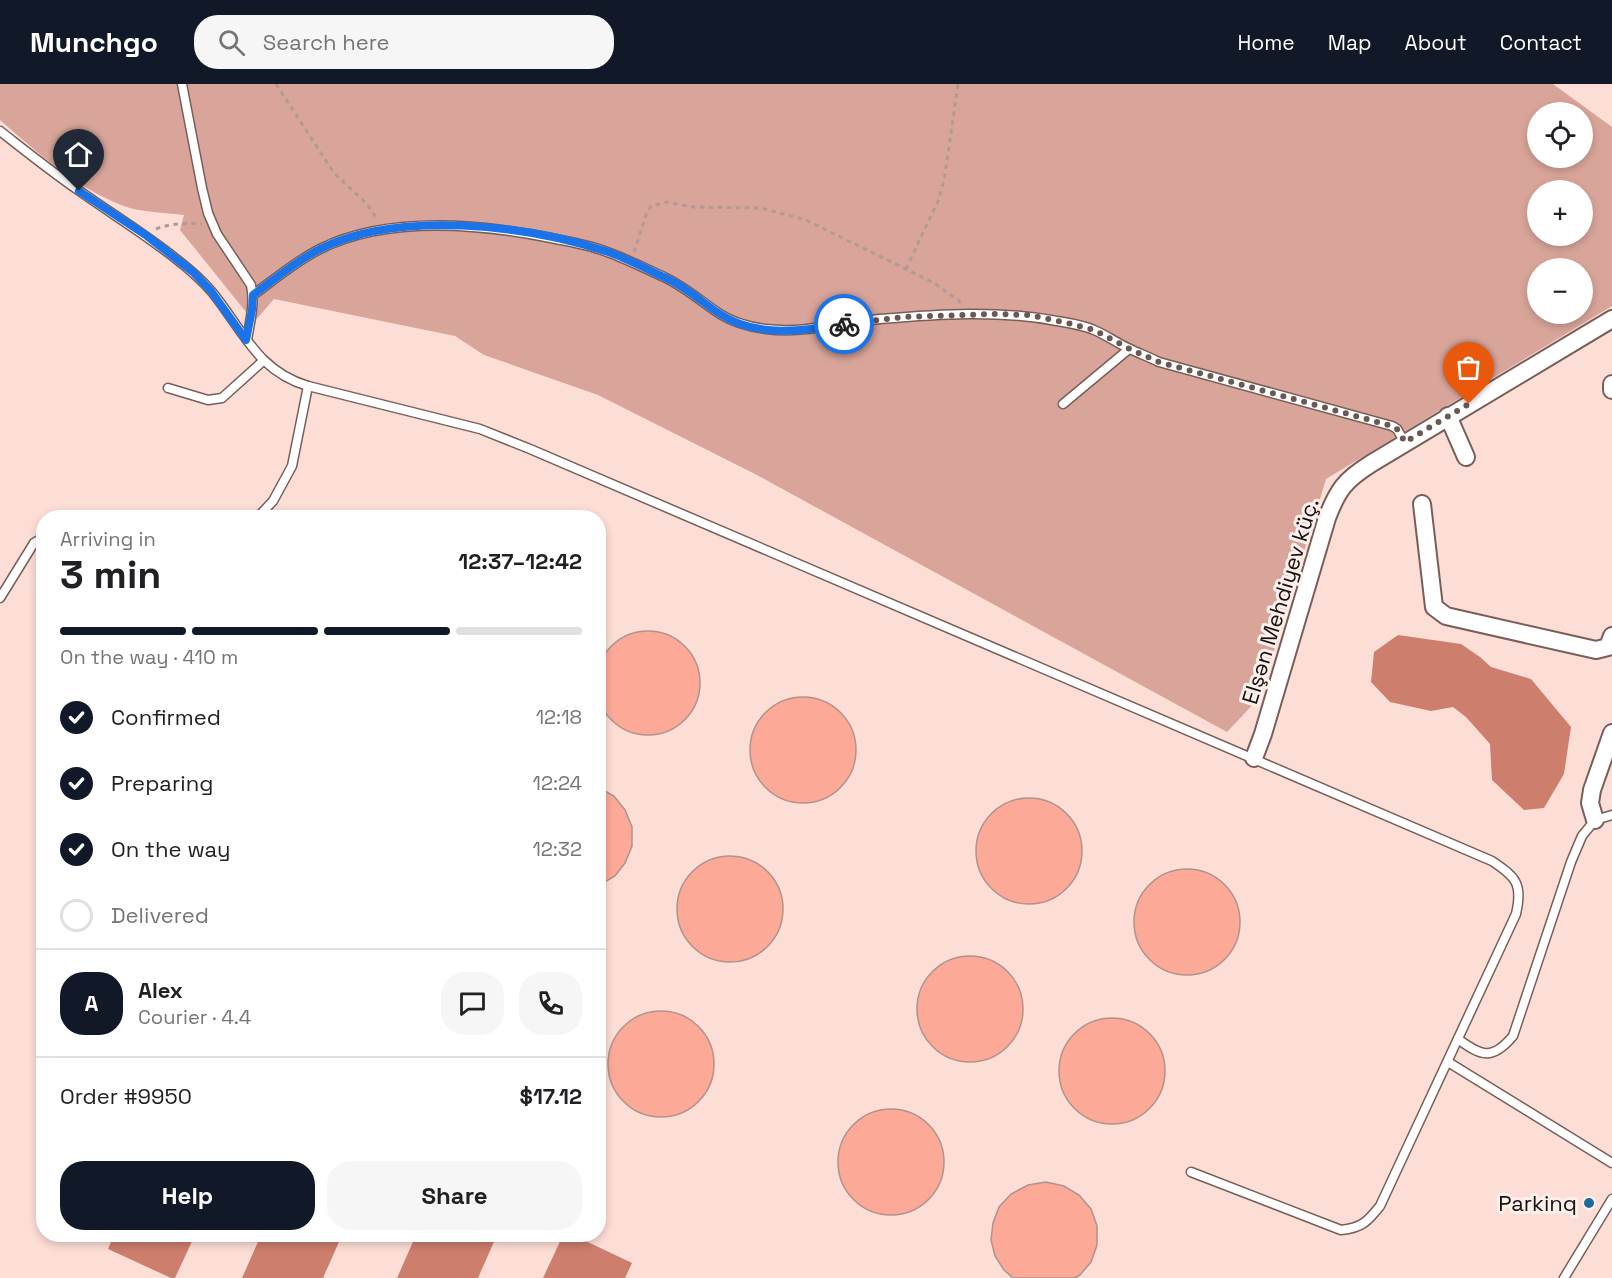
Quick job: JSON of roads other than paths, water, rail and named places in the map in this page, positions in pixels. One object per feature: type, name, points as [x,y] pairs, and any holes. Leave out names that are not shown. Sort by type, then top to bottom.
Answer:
[{"type":"street","name":"Elşən Mehdiyev küç.","points":[[1254,758],[1327,518],[1340,489],[1354,476],[1405,442],[1612,320]]},
{"type":"street","points":[[1612,384],[1612,390]]},
{"type":"street","points":[[1448,416],[1466,457]]},
{"type":"street","points":[[1422,504],[1434,607],[1446,616],[1596,650],[1608,647],[1612,636]]},
{"type":"street","points":[[1595,820],[1590,803],[1591,796],[1612,733]]},
{"type":"lane","points":[[182,84],[202,188],[212,224],[251,285],[252,310],[246,340]]},
{"type":"lane","points":[[0,131],[79,191],[147,236],[193,272],[211,291],[264,361],[280,374],[296,382],[480,429],[1254,758],[1492,861],[1506,871],[1517,884],[1519,899],[1516,914],[1380,1206],[1368,1220],[1355,1228],[1341,1230],[1191,1172]]},
{"type":"lane","points":[[253,295],[320,249],[384,229],[472,226],[514,231],[607,252],[671,280],[739,324],[785,331],[876,319],[1029,315],[1094,330],[1159,362],[1392,426],[1397,429],[1405,442]]},
{"type":"lane","points":[[1063,404],[1130,349]]},
{"type":"lane","points":[[168,388],[208,400],[222,398],[264,361]]},
{"type":"lane","points":[[265,510],[273,501],[292,466],[308,386]]},
{"type":"lane","points":[[0,598],[36,542]]},
{"type":"lane","points":[[1458,1039],[1473,1050],[1484,1053],[1493,1052],[1504,1046],[1513,1036],[1571,862],[1582,836],[1595,820],[1612,815]]},
{"type":"lane","points":[[1448,1062],[1612,1163]]},
{"type":"lane","points":[[1564,1278],[1612,1199]]},
{"type":"place","name":"Parkinq","points":[[1589,1203]]}]
